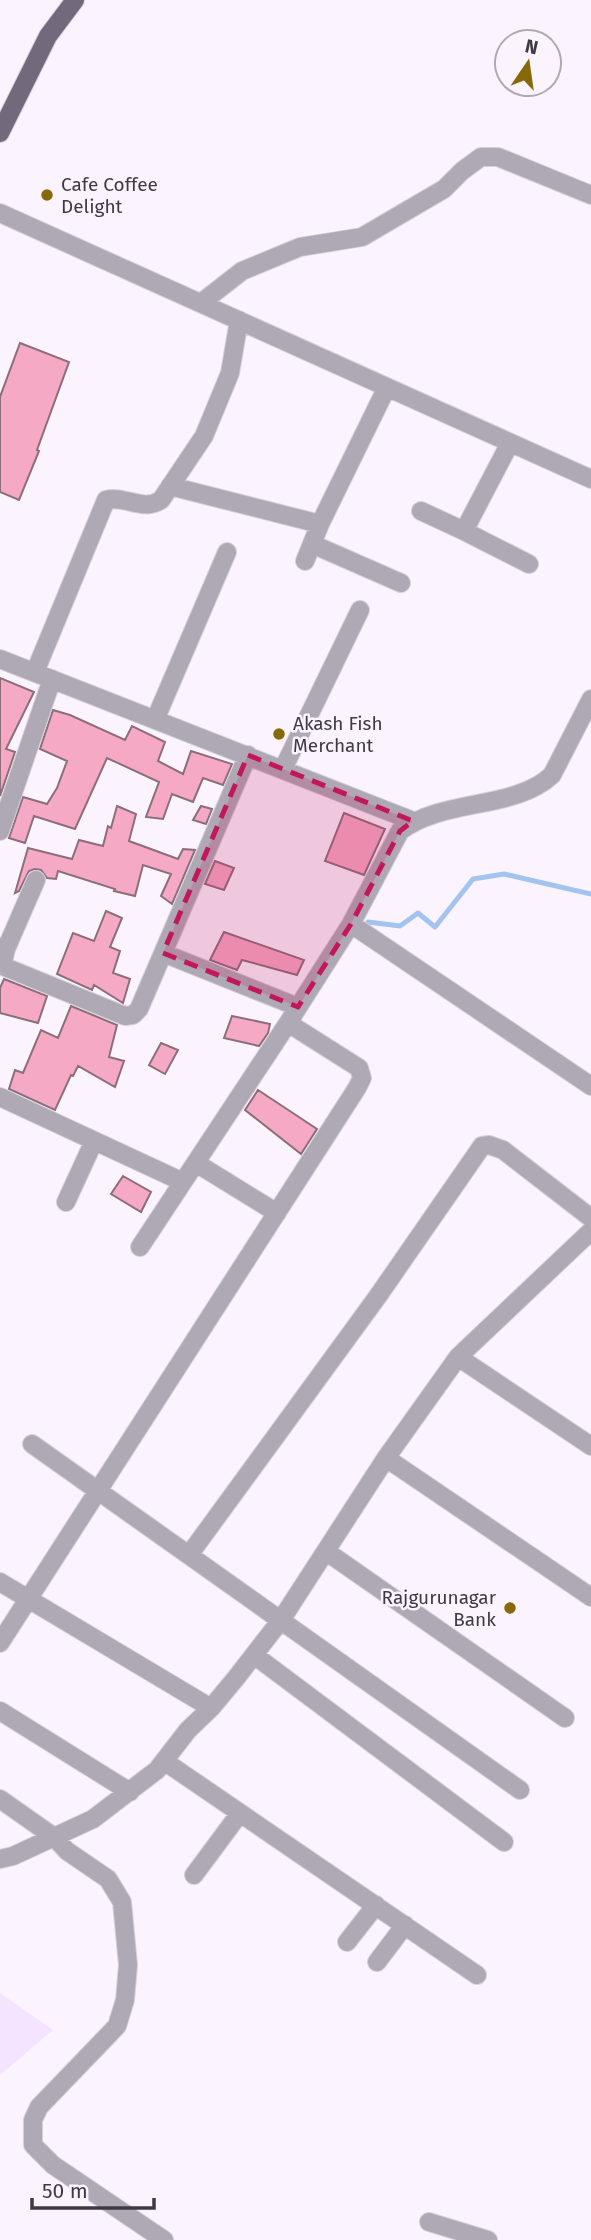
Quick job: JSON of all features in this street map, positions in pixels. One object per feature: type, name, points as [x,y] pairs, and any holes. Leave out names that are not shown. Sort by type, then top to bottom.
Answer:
[{"type":"main road","points":[[0,133],[48,36],[75,0]]},
{"type":"street","points":[[201,303],[242,271],[300,247],[362,237],[444,189],[481,157],[498,157],[591,195]]},
{"type":"street","points":[[0,212],[591,479]]},
{"type":"street","points":[[35,672],[106,500],[114,498],[146,506],[155,504],[161,500],[204,436],[230,373],[239,320]]},
{"type":"street","points":[[387,387],[309,552],[401,583]]},
{"type":"street","points":[[464,531],[510,443]]},
{"type":"street","points":[[170,486],[320,524]]},
{"type":"street","points":[[421,511],[529,564]]},
{"type":"street","points":[[155,720],[227,552]]},
{"type":"street","points":[[283,769],[360,610]]},
{"type":"street","points":[[0,659],[413,821]]},
{"type":"street","points":[[0,831],[52,679]]},
{"type":"street","points":[[140,1247],[351,925],[400,831],[413,821],[436,812],[505,797],[543,784],[552,775],[591,699]]},
{"type":"street","points":[[36,880],[3,948],[5,967],[125,1016],[133,1015],[139,1009],[248,755]]},
{"type":"street","points":[[351,925],[591,1086]]},
{"type":"street","points":[[163,953],[298,1007]]},
{"type":"street","points":[[0,1643],[362,1078],[359,1068],[288,1023]]},
{"type":"street","points":[[0,1097],[183,1182]]},
{"type":"street","points":[[66,1202],[94,1141]]},
{"type":"street","points":[[190,1555],[378,1296],[482,1146],[489,1145],[503,1150],[591,1218]]},
{"type":"street","points":[[196,1163],[277,1213]]},
{"type":"street","points":[[0,1859],[13,1856],[93,1819],[157,1770],[188,1730],[211,1708],[281,1620],[386,1458],[458,1357],[591,1231]]},
{"type":"street","points":[[458,1357],[591,1446]]},
{"type":"street","points":[[32,1444],[520,1790]]},
{"type":"street","points":[[386,1458],[591,1597]]},
{"type":"street","points":[[327,1552],[565,1718]]},
{"type":"street","points":[[0,1582],[211,1708]]},
{"type":"street","points":[[254,1655],[504,1842]]},
{"type":"street","points":[[0,1711],[130,1792]]},
{"type":"street","points":[[164,1761],[478,1975]]},
{"type":"street","points":[[0,1799],[108,1879],[122,1902],[128,1965],[125,2000],[117,2026],[39,2107],[33,2120],[33,2145],[53,2165],[164,2240]]},
{"type":"street","points":[[194,1875],[240,1813]]},
{"type":"street","points":[[347,1942],[376,1905]]},
{"type":"street","points":[[377,1962],[405,1925]]},
{"type":"street","points":[[429,2222],[488,2240]]},
{"type":"highlighted area","points":[[248,755],[413,821],[400,831],[351,924],[298,1007],[163,953]]},
{"type":"shaded area","points":[[0,1993],[53,2030],[0,2075]]},
{"type":"building","points":[[20,343],[69,362],[37,450],[39,451],[19,500],[0,492],[0,397]]},
{"type":"building","points":[[0,678],[34,692],[6,749],[15,752],[0,796]]},
{"type":"building","points":[[53,710],[125,740],[132,726],[165,742],[158,761],[183,774],[191,751],[232,764],[223,785],[203,778],[193,802],[172,794],[163,819],[146,817],[159,782],[107,758],[75,829],[34,816],[25,843],[9,838],[23,797],[47,804],[57,788],[67,761],[40,749]]},
{"type":"building","points":[[117,806],[136,814],[129,841],[178,859],[183,849],[195,850],[172,904],[161,896],[171,874],[143,865],[135,896],[58,871],[56,879],[47,878],[41,870],[35,869],[29,871],[19,891],[15,893],[28,848],[72,859],[79,840],[103,846]]},
{"type":"building","points":[[201,806],[212,809],[206,824],[193,820]]},
{"type":"building","points":[[344,813],[385,829],[364,875],[325,861]]},
{"type":"building","points":[[215,861],[234,868],[224,890],[205,884]]},
{"type":"building","points":[[106,911],[122,918],[110,947],[120,951],[113,973],[130,979],[123,1003],[94,985],[92,990],[57,974],[73,933],[94,941]]},
{"type":"building","points":[[224,932],[304,960],[297,975],[242,960],[237,970],[210,960]]},
{"type":"building","points":[[4,979],[47,996],[38,1023],[0,1013],[0,988]]},
{"type":"building","points":[[71,1006],[117,1025],[109,1057],[124,1061],[115,1087],[78,1066],[55,1110],[9,1089],[15,1070],[23,1073],[41,1030],[58,1038]]},
{"type":"building","points":[[232,1016],[270,1024],[268,1033],[259,1046],[224,1038]]},
{"type":"building","points":[[161,1043],[178,1050],[165,1074],[149,1065]]},
{"type":"building","points":[[258,1090],[317,1129],[301,1154],[245,1110]]},
{"type":"building","points":[[123,1176],[151,1192],[141,1212],[111,1194]]},
{"type":"waterway","points":[[368,922],[400,926],[418,913],[435,927],[473,879],[504,874],[591,894]]},
{"type":"place","name":"Cafe Coffee Delight","points":[[47,195]]},
{"type":"place","name":"Akash Fish Merchant","points":[[279,734]]},
{"type":"place","name":"Rajgurunagar Bank","points":[[510,1608]]}]
